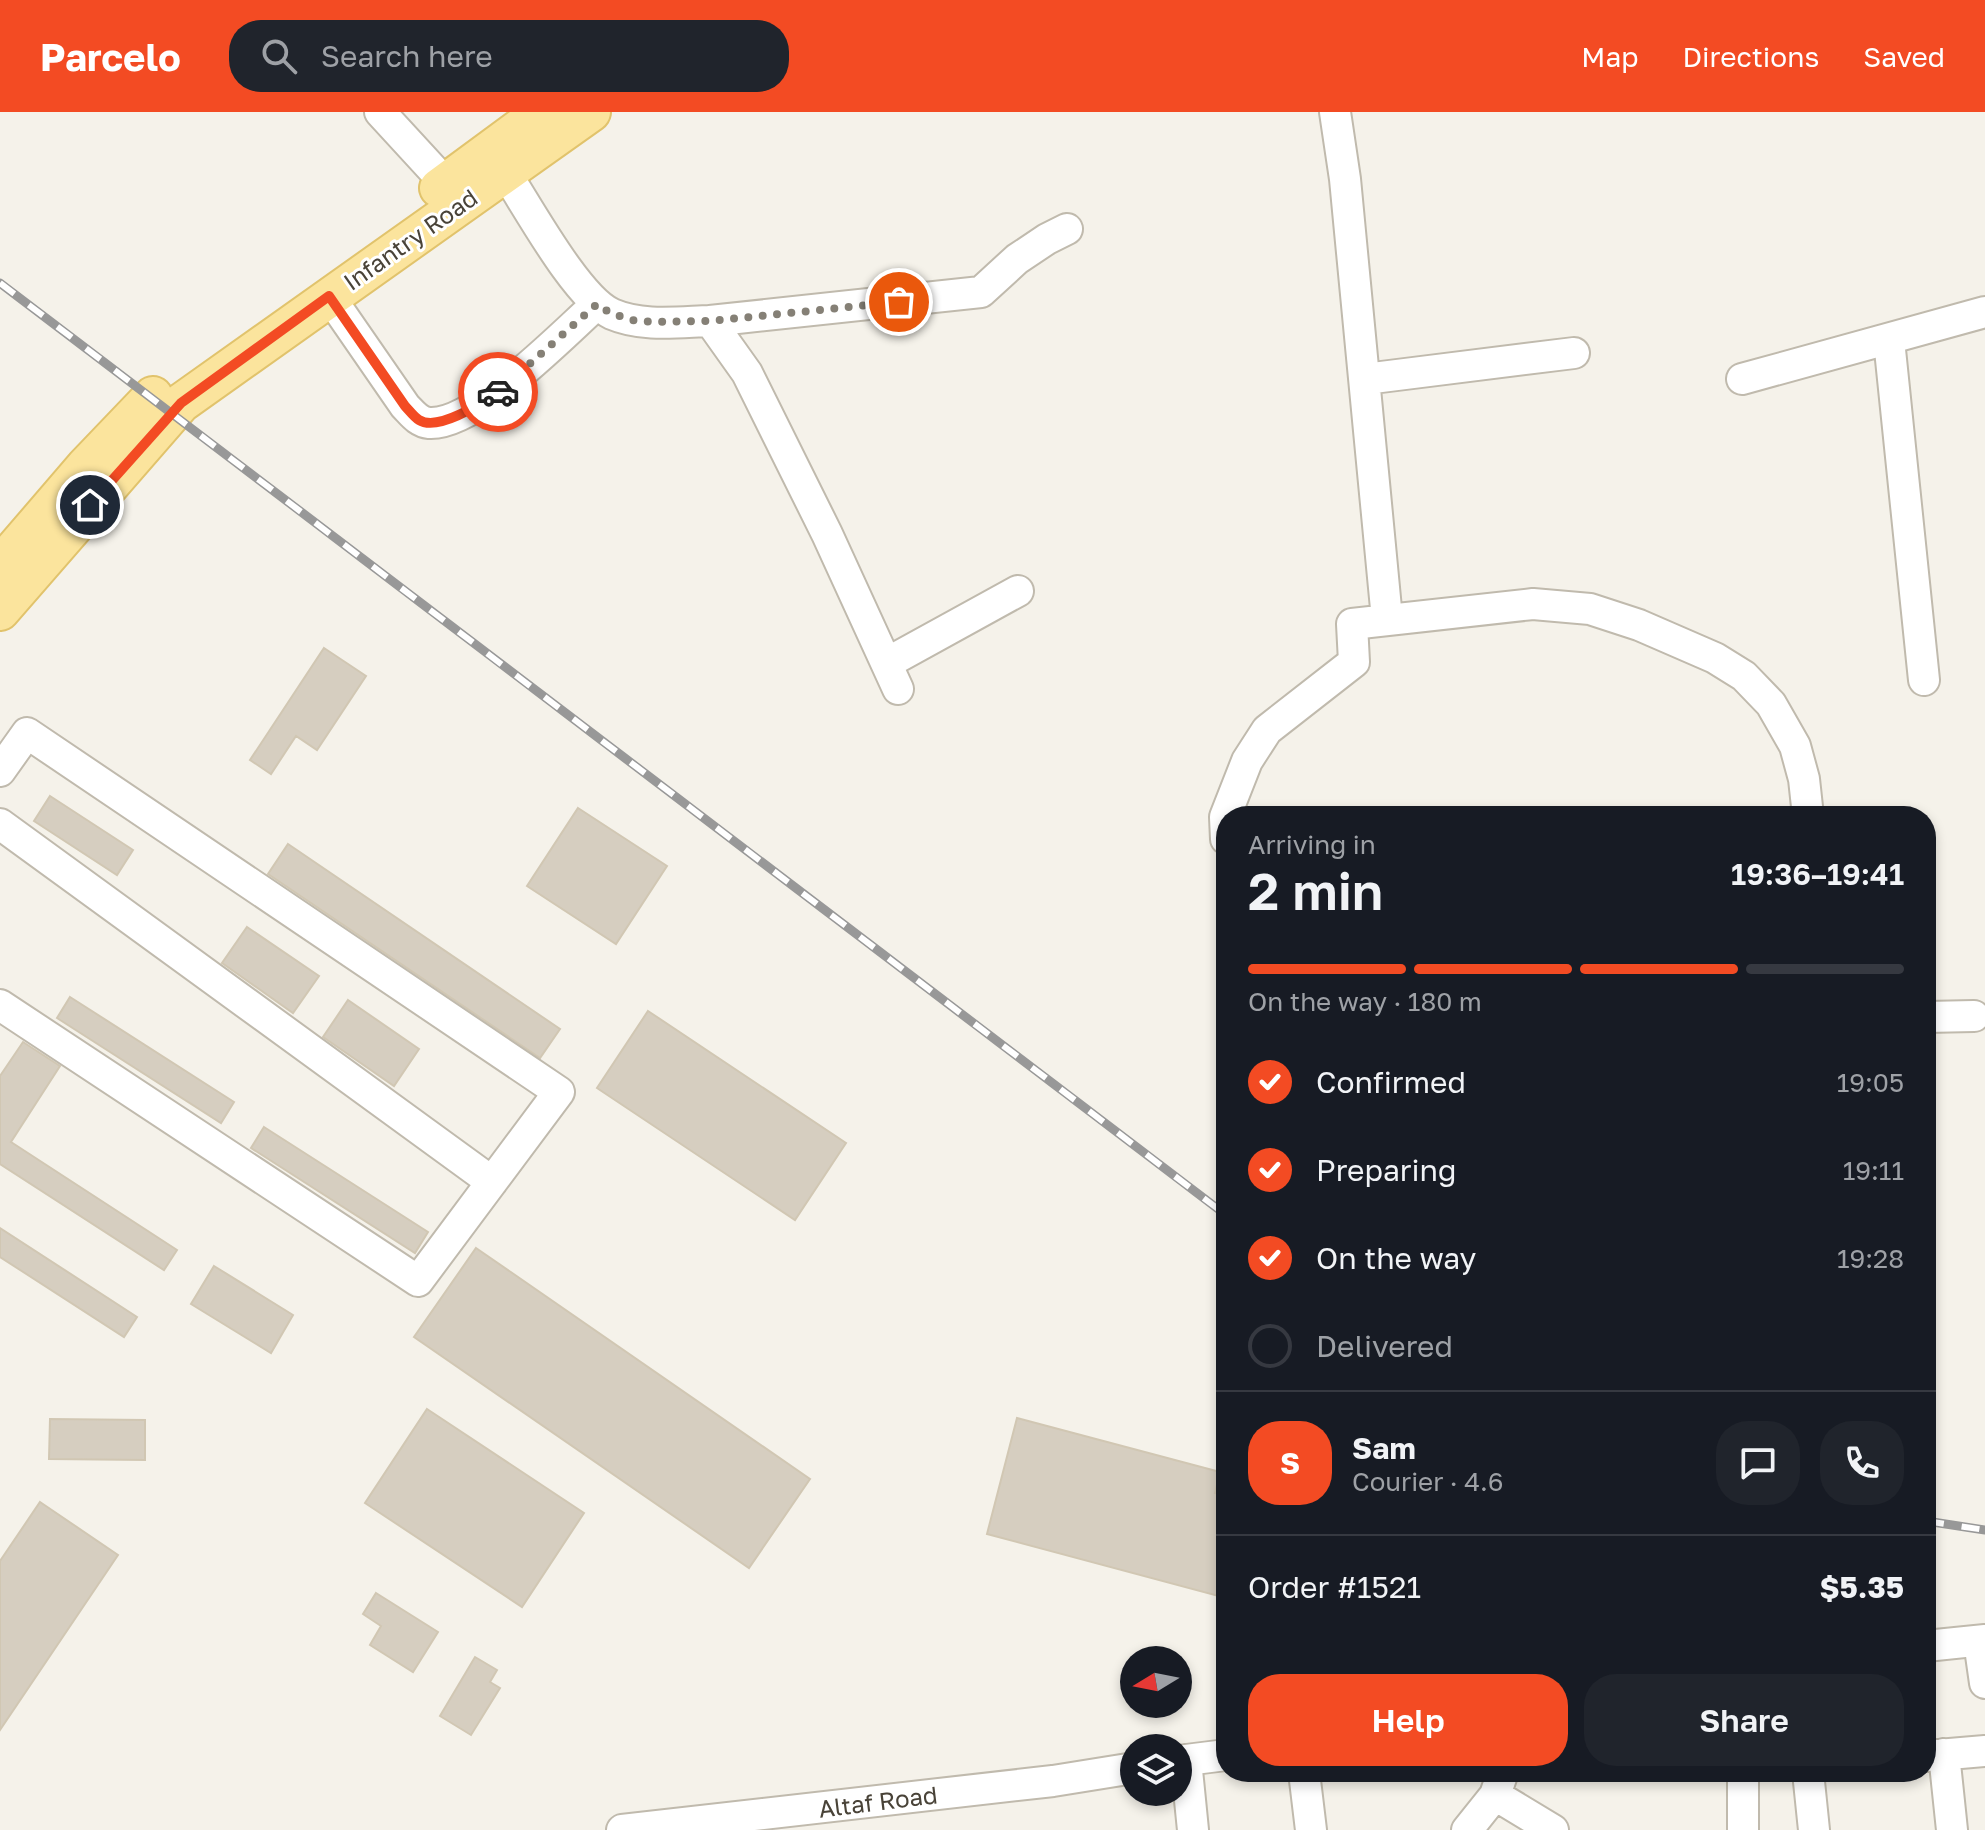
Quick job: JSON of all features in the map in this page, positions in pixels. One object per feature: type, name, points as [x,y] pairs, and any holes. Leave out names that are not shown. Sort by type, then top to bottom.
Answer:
[{"type":"main road","name":"Infantry Road","points":[[0,611],[171,412],[329,296],[455,192],[542,112]]},
{"type":"main road","name":"Infantry Road","points":[[0,566],[86,466],[162,387],[455,192],[505,172],[591,112]]},
{"type":"street","points":[[380,112],[455,192]]},
{"type":"street","points":[[1335,112],[1345,179],[1387,619]]},
{"type":"street","points":[[505,172],[573,276],[597,304],[610,313],[632,320],[710,321],[981,292],[1017,259],[1067,229]]},
{"type":"street","points":[[329,296],[405,406],[418,419],[428,423],[457,415],[499,391],[597,304]]},
{"type":"street","points":[[1742,379],[1985,312]]},
{"type":"street","points":[[710,321],[747,373],[892,676],[1018,591]]},
{"type":"street","points":[[1889,340],[1924,680]]},
{"type":"street","points":[[1365,379],[1574,353]]},
{"type":"street","points":[[1229,806],[1247,761],[1267,730],[1354,662],[1352,624],[1533,604],[1590,609],[1639,625],[1715,658],[1744,676],[1771,704],[1788,729],[1800,761],[1807,806]]},
{"type":"street","points":[[0,771],[27,733],[559,1092],[418,1281],[0,1005]]},
{"type":"street","points":[[1800,761],[1805,760],[1807,764],[1819,806]]},
{"type":"street","points":[[0,824],[492,1182]]},
{"type":"street","points":[[1936,1017],[1974,1016]]},
{"type":"street","points":[[1936,1645],[1982,1641],[1985,1683]]},
{"type":"street","points":[[1936,1755],[1985,1751]]},
{"type":"street","points":[[1192,1759],[1216,1756]]},
{"type":"street","points":[[1936,1759],[1952,1830]]},
{"type":"street","name":"Altaf Road","points":[[622,1830],[1053,1781],[1120,1770]]},
{"type":"street","points":[[1305,1782],[1311,1830]]},
{"type":"street","points":[[1743,1782],[1743,1830]]},
{"type":"street","points":[[1809,1782],[1814,1830]]},
{"type":"street","points":[[1467,1830],[1499,1784],[1553,1830]]},
{"type":"street","points":[[1189,1806],[1193,1830]]},
{"type":"building","points":[[324,648],[366,676],[317,750],[296,736],[271,774],[250,760]]},
{"type":"building","points":[[50,796],[133,850],[117,875],[34,821]]},
{"type":"building","points":[[578,808],[667,866],[616,944],[527,886]]},
{"type":"building","points":[[288,844],[560,1029],[540,1058],[268,874]]},
{"type":"building","points":[[247,927],[319,976],[293,1013],[222,963]]},
{"type":"building","points":[[70,997],[234,1102],[221,1123],[57,1018]]},
{"type":"building","points":[[348,1000],[419,1049],[394,1086],[323,1037]]},
{"type":"building","points":[[648,1011],[846,1143],[795,1220],[597,1088]]},
{"type":"building","points":[[23,1042],[60,1066],[11,1142],[177,1250],[164,1270],[0,1164],[0,1076]]},
{"type":"building","points":[[264,1127],[428,1232],[415,1253],[251,1148]]},
{"type":"building","points":[[0,1228],[137,1317],[124,1337],[0,1257]]},
{"type":"building","points":[[476,1248],[810,1479],[749,1568],[414,1337]]},
{"type":"building","points":[[214,1266],[293,1315],[271,1353],[191,1304]]},
{"type":"building","points":[[427,1409],[584,1513],[522,1607],[365,1503]]},
{"type":"building","points":[[1017,1418],[1216,1471],[1216,1595],[987,1534]]},
{"type":"building","points":[[50,1419],[145,1420],[145,1460],[49,1459]]},
{"type":"building","points":[[40,1502],[118,1555],[0,1730],[0,1561]]},
{"type":"building","points":[[376,1593],[438,1632],[413,1672],[370,1645],[381,1626],[363,1614]]},
{"type":"building","points":[[475,1657],[497,1670],[490,1682],[500,1688],[471,1735],[440,1716]]},
{"type":"railway","points":[[0,283],[1216,1207]]},
{"type":"railway","points":[[1936,1523],[1985,1530]]},
{"type":"way so far","points":[[498,392],[597,304],[610,313],[653,322],[710,321],[899,302]]},
{"type":"route","points":[[90,505],[181,403],[329,296],[405,406],[418,419],[428,423],[440,422],[483,403],[498,392]]}]
